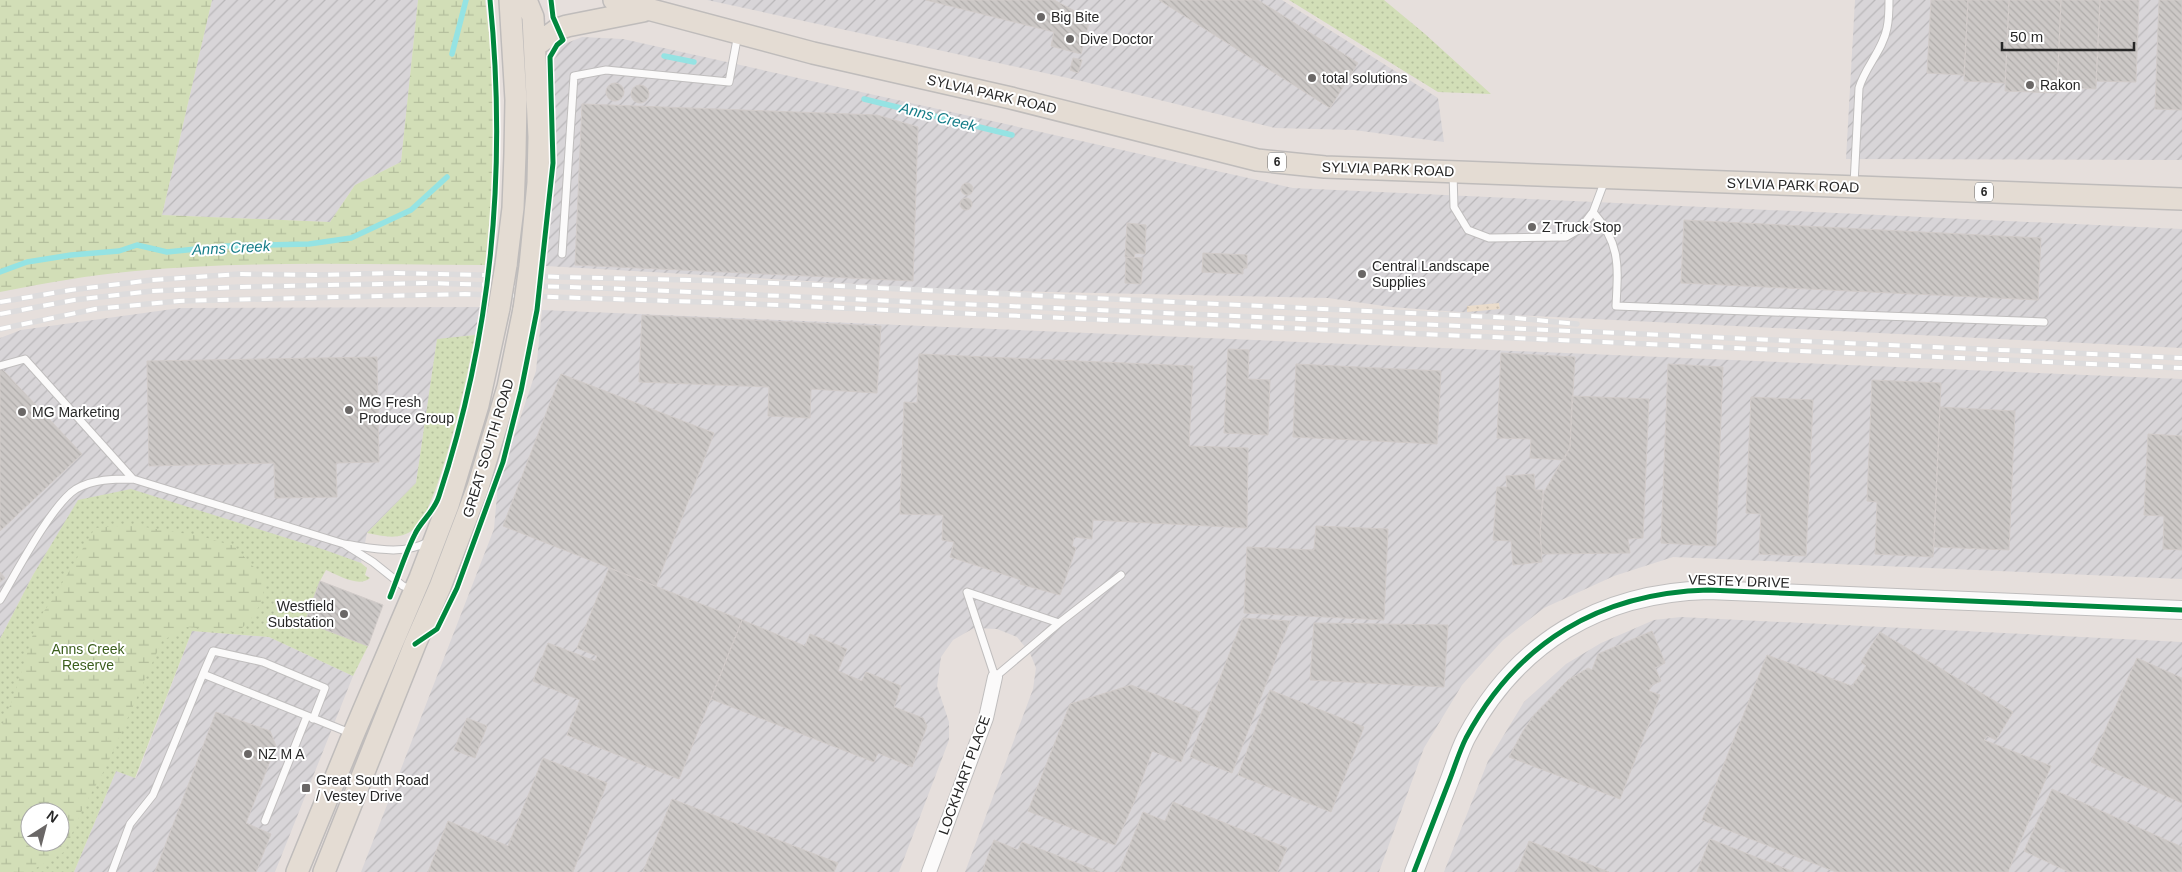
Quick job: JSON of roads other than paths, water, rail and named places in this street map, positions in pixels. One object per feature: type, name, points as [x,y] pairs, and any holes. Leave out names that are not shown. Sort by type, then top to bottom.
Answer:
[{"type":"main road","name":"GREAT SOUTH ROAD","points":[[324,872],[425,595],[436,538],[464,455],[487,367],[499,308],[513,208],[516,100],[510,0]]},
{"type":"main road","name":"GREAT SOUTH ROAD","points":[[297,872],[355,738],[478,487],[508,387],[524,309],[539,174],[533,17],[526,0]]},
{"type":"main road","name":"SYLVIA PARK ROAD","points":[[614,0],[813,53],[1011,98],[1257,160],[1325,167],[2182,199]]},
{"type":"main road","points":[[535,46],[558,29],[566,26],[648,10]]},
{"type":"street","name":"VESTEY DRIVE","points":[[1414,872],[1466,739],[1499,687],[1539,648],[1574,623],[1606,608],[1634,599],[1676,591],[1708,590],[2182,610]]},
{"type":"street","name":"LOCKHART PLACE","points":[[930,872],[986,718],[995,677]]},
{"type":"lane","points":[[1854,187],[1859,88],[1862,76],[1880,46],[1887,28],[1889,0]]},
{"type":"lane","points":[[562,254],[574,76],[606,70],[729,82],[738,33]]},
{"type":"lane","points":[[1454,172],[1454,207],[1468,230],[1489,238],[1566,237],[1580,229],[1593,212],[1606,178]]},
{"type":"lane","points":[[1593,212],[1609,232],[1618,262],[1616,306],[2044,322]]},
{"type":"lane","points":[[0,366],[25,359],[132,479]]},
{"type":"lane","points":[[0,600],[59,503],[76,489],[106,479],[132,479],[344,544],[387,550],[405,550],[417,548],[436,538]]},
{"type":"lane","points":[[344,544],[373,562],[403,586],[425,595]]},
{"type":"lane","points":[[1058,623],[967,592],[995,677],[1058,623],[1121,574]]},
{"type":"lane","points":[[112,872],[130,824],[153,795],[213,651],[263,662],[325,688],[264,821]]},
{"type":"lane","points":[[204,674],[355,738]]},
{"type":"waterway","name":"Anns Creek","points":[[452,54],[466,0]]},
{"type":"waterway","name":"Anns Creek","points":[[664,56],[694,62]]},
{"type":"waterway","name":"Anns Creek","points":[[864,99],[1012,135]]},
{"type":"waterway","name":"Anns Creek","points":[[0,272],[27,262],[71,255],[119,251],[137,245],[167,252],[226,246],[309,244],[351,238],[411,210],[447,177]]},
{"type":"railway","points":[[0,302],[71,290],[152,280],[239,274],[397,273],[731,281],[1516,318],[1577,324]]},
{"type":"railway","points":[[0,314],[74,300],[152,291],[426,283],[601,288],[2182,358]]},
{"type":"railway","points":[[0,329],[95,309],[179,301],[465,294],[731,303],[2182,368]]},
{"type":"place","name":"Big Bite","points":[[1041,17]]},
{"type":"place","name":"Dive Doctor","points":[[1070,39]]},
{"type":"place","name":"total solutions","points":[[1312,78]]},
{"type":"place","name":"Rakon","points":[[2030,85]]},
{"type":"place","name":"Z Truck Stop","points":[[1532,227]]},
{"type":"place","name":"Central Landscape Supplies","points":[[1362,274]]},
{"type":"place","name":"MG Fresh Produce Group","points":[[349,410]]},
{"type":"place","name":"MG Marketing","points":[[22,412]]},
{"type":"place","name":"Westfield Substation","points":[[344,614]]},
{"type":"place","name":"NZ M A","points":[[248,754]]},
{"type":"place","name":"Great South Road / Vestey Drive","points":[[306,788]]},
{"type":"park label","name":"Anns Creek Reserve","points":[[88,658]]}]
